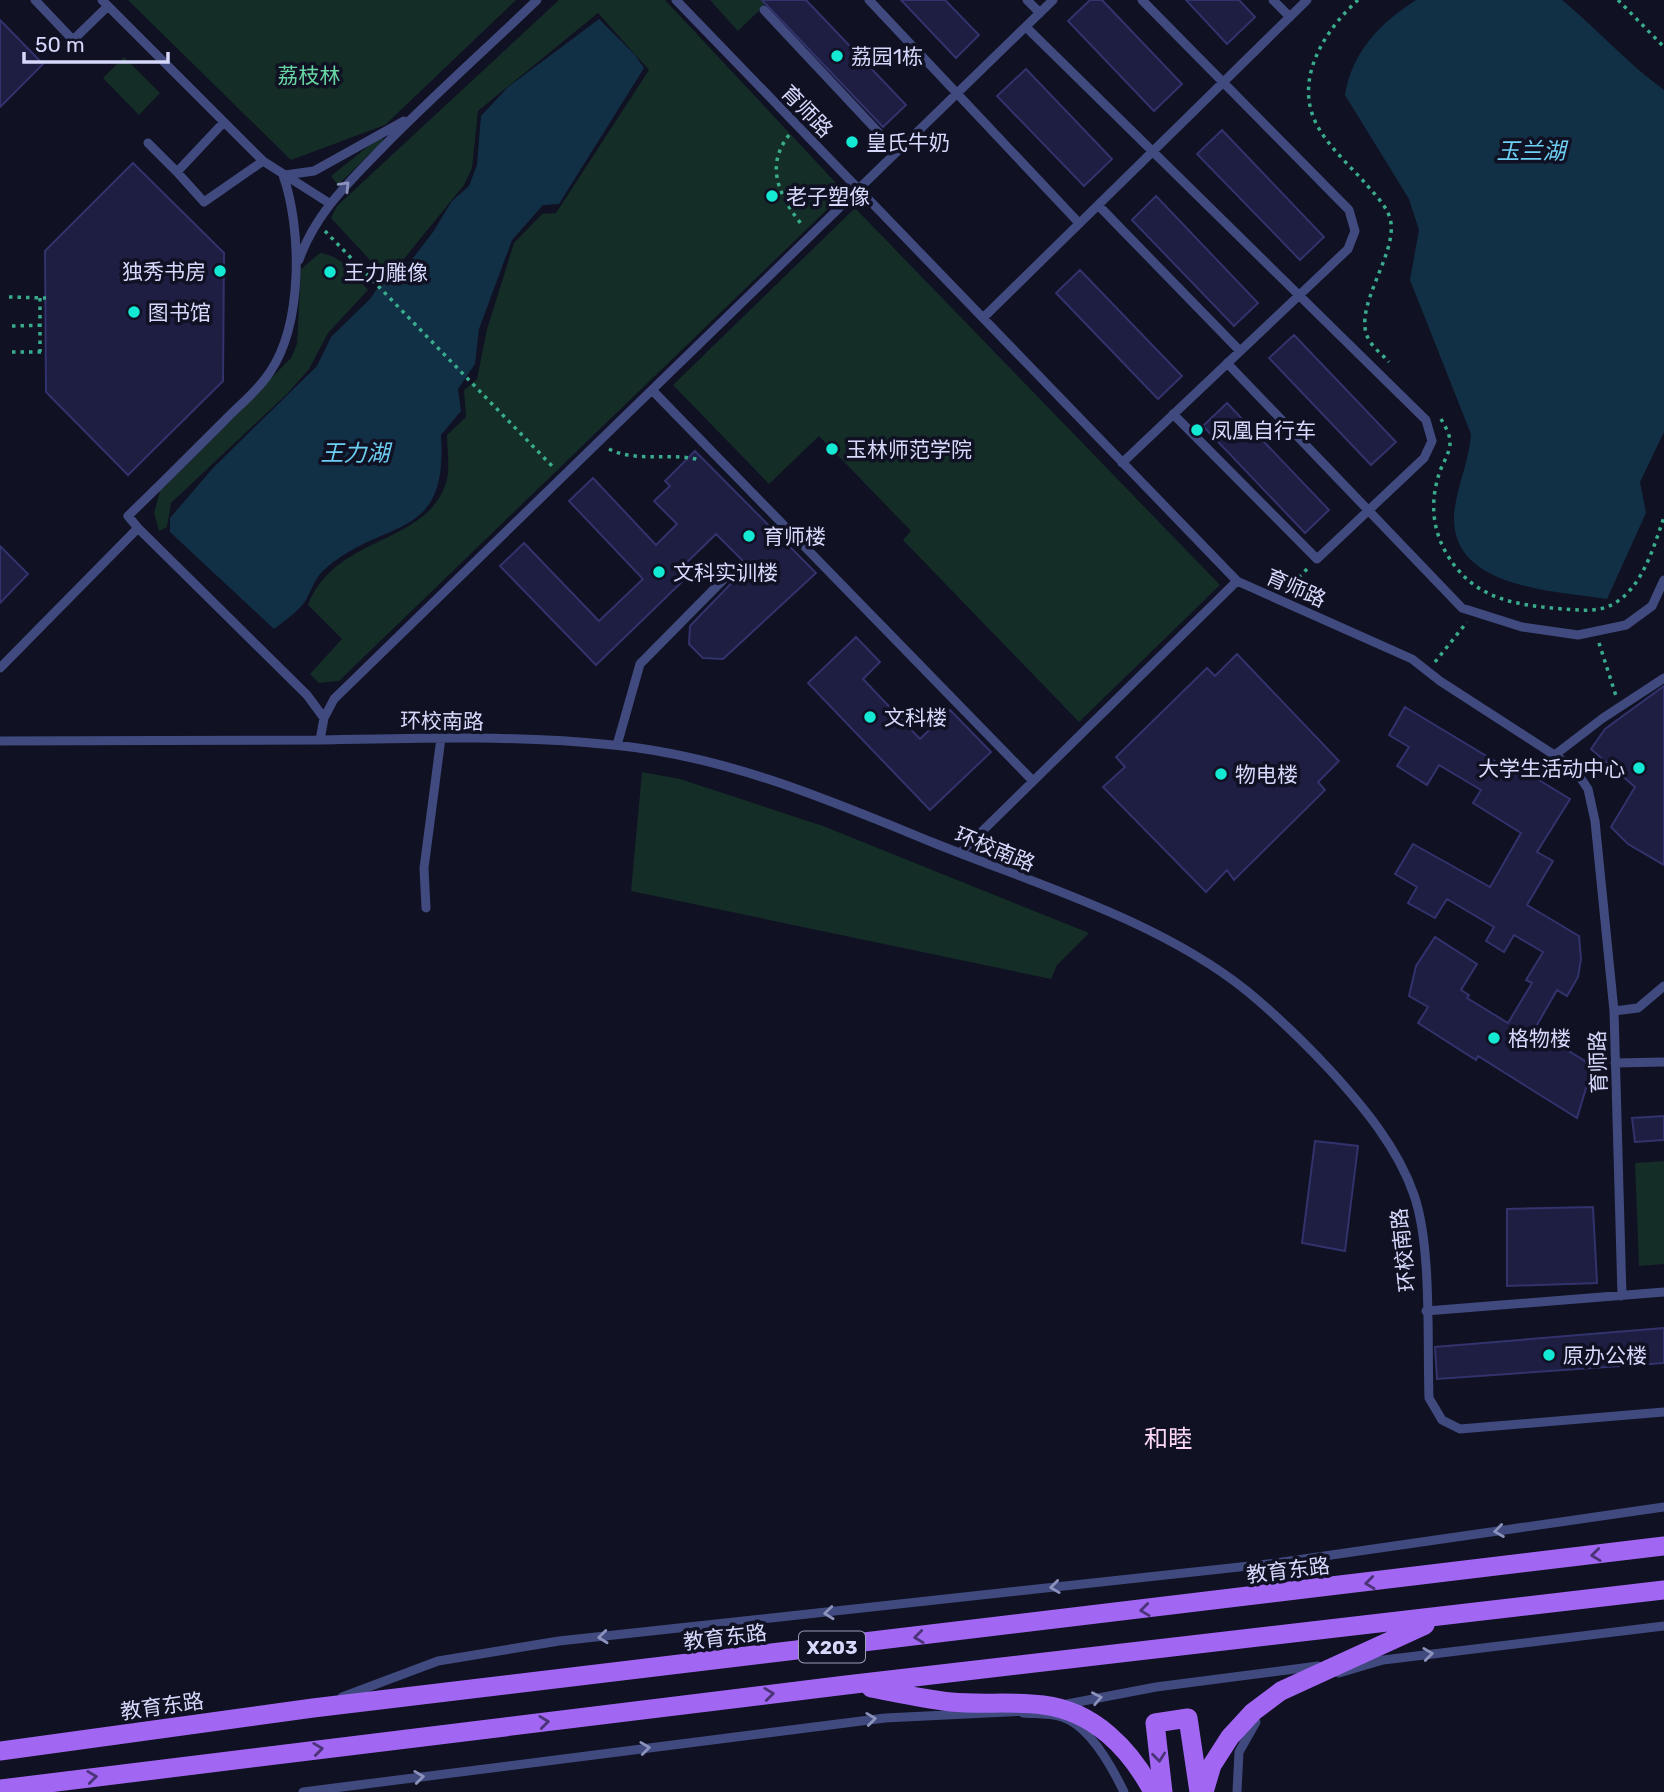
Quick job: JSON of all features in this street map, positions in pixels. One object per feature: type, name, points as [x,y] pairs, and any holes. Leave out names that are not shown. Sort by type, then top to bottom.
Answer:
[{"type":"main road","name":"教育东路","points":[[0,1751],[313,1708],[1664,1546]]},
{"type":"main road","name":"X203","points":[[0,1788],[845,1685],[1664,1590]]},
{"type":"main road","points":[[1201,1792],[1212,1765],[1230,1737],[1253,1712],[1281,1691],[1440,1618]]},
{"type":"main road","points":[[845,1685],[950,1702],[1052,1707],[1075,1713],[1100,1727],[1127,1752],[1153,1792]]},
{"type":"main road","points":[[1163,1792],[1155,1723],[1188,1718],[1201,1792]]},
{"type":"lane","points":[[35,0],[73,40],[105,3],[263,161],[329,203]]},
{"type":"lane","points":[[297,264],[316,222],[329,203],[414,116],[537,0]]},
{"type":"lane","name":"育师路","points":[[676,0],[1237,581],[1412,659],[1573,767],[1588,789],[1595,821],[1614,1011],[1622,1296]]},
{"type":"lane","points":[[870,0],[1079,223]]},
{"type":"lane","points":[[1027,0],[1040,13]]},
{"type":"lane","points":[[320,740],[324,718],[334,699],[1053,0]]},
{"type":"lane","points":[[1122,463],[1348,248],[1356,230],[1349,210],[1142,0]]},
{"type":"lane","points":[[1273,0],[1290,17]]},
{"type":"lane","points":[[983,318],[1307,0]]},
{"type":"lane","points":[[764,10],[897,152]]},
{"type":"lane","points":[[1026,27],[1426,420],[1432,441],[1423,458],[1317,559],[1173,414]]},
{"type":"lane","points":[[283,175],[314,171],[414,116]]},
{"type":"lane","points":[[177,172],[224,122]]},
{"type":"lane","points":[[148,143],[204,202],[263,161]]},
{"type":"lane","points":[[283,175],[293,212],[297,264],[287,329],[269,374],[128,516],[307,695],[324,718]]},
{"type":"lane","points":[[1098,205],[1240,351]]},
{"type":"lane","points":[[1227,363],[1462,608],[1522,627],[1578,635],[1626,625],[1653,606],[1664,580]]},
{"type":"lane","points":[[652,390],[1033,781]]},
{"type":"lane","points":[[0,668],[138,528]]},
{"type":"lane","points":[[617,745],[640,664],[723,580]]},
{"type":"lane","points":[[960,853],[1237,581]]},
{"type":"lane","points":[[1556,754],[1664,678]]},
{"type":"lane","points":[[426,908],[424,868],[441,738]]},
{"type":"lane","name":"环校南路","points":[[0,741],[441,738],[617,745],[718,762],[765,776],[960,853],[1129,922],[1206,963],[1245,989],[1348,1089],[1399,1161],[1415,1196],[1423,1231],[1429,1398],[1442,1420],[1460,1429],[1664,1412]]},
{"type":"lane","points":[[1614,1011],[1638,1008],[1664,986]]},
{"type":"lane","points":[[1615,1063],[1664,1062]]},
{"type":"lane","points":[[1426,1311],[1664,1292]]},
{"type":"lane","points":[[313,1708],[438,1661],[559,1641],[1276,1563],[1664,1507]]},
{"type":"lane","points":[[1021,1713],[1156,1687],[1664,1626]]},
{"type":"lane","points":[[1237,1792],[1239,1752],[1251,1726],[1279,1700],[1305,1685],[1383,1660]]},
{"type":"lane","points":[[303,1792],[885,1718],[1021,1713],[1063,1717],[1081,1731],[1112,1765],[1124,1792]]},
{"type":"path","points":[[1358,0],[1335,22],[1317,54],[1310,83],[1309,105],[1319,128],[1380,201],[1391,221],[1390,239],[1374,288],[1365,329],[1368,339],[1395,368]]},
{"type":"path","points":[[1618,0],[1664,47]]},
{"type":"path","points":[[797,125],[776,155],[775,177],[789,207],[811,236]]},
{"type":"path","points":[[316,222],[507,416],[562,477]]},
{"type":"path","points":[[9,297],[43,298],[40,352]]},
{"type":"path","points":[[12,326],[46,325]]},
{"type":"path","points":[[12,352],[46,352]]},
{"type":"path","points":[[1438,415],[1450,443],[1433,500],[1433,525],[1447,555],[1463,575],[1486,593],[1515,605],[1590,611],[1614,604],[1627,593],[1645,566],[1664,517]]},
{"type":"path","points":[[597,444],[618,454],[684,456],[727,467]]},
{"type":"path","points":[[1278,599],[1317,559]]},
{"type":"path","points":[[1428,672],[1475,612]]},
{"type":"path","points":[[1595,631],[1608,674],[1622,705]]},
{"type":"green space","name":"荔枝林","points":[[128,0],[516,0],[385,125],[291,160]]},
{"type":"green space","points":[[559,0],[665,0],[838,185],[837,200],[339,681],[319,683],[310,674],[342,639],[308,605],[321,582],[339,564],[422,517],[437,501],[448,474],[447,435],[466,417],[464,390],[477,379],[487,329],[514,243],[542,214],[556,213],[649,70],[598,13],[478,111],[472,168],[464,185],[403,260],[381,272],[331,218],[337,206]]},
{"type":"green space","points":[[710,0],[770,0],[738,31]]},
{"type":"green space","points":[[124,57],[160,93],[139,115],[103,78]]},
{"type":"green space","points":[[381,136],[384,140],[338,185],[331,176]]},
{"type":"green space","points":[[855,208],[1220,585],[1079,722],[903,540],[911,531],[819,436],[769,484],[673,385]]},
{"type":"green space","points":[[320,253],[341,262],[368,290],[328,333],[309,369],[288,393],[171,503],[167,527],[159,531],[154,513],[160,491],[291,358],[297,344],[301,269]]},
{"type":"green space","points":[[642,772],[680,779],[823,826],[1089,933],[1057,965],[1051,979],[631,891]]},
{"type":"green space","points":[[1664,1161],[1664,1264],[1639,1266],[1635,1163]]},
{"type":"water","name":"玉兰湖","points":[[1416,0],[1562,0],[1637,69],[1664,90],[1664,432],[1640,482],[1646,513],[1607,599],[1536,589],[1511,582],[1488,572],[1470,559],[1458,541],[1455,507],[1471,434],[1410,280],[1419,230],[1409,199],[1345,95],[1361,52],[1391,18]]},
{"type":"water","name":"王力湖","points":[[599,19],[635,55],[644,68],[559,204],[543,205],[512,240],[479,329],[475,364],[458,389],[461,411],[441,435],[441,470],[435,494],[424,511],[409,522],[349,552],[326,568],[316,579],[303,604],[274,629],[170,532],[170,518],[213,468],[317,366],[331,337],[370,299],[388,273],[410,262],[452,201],[469,186],[477,165],[481,116],[508,87]]},
{"type":"building","name":"荔园1栋","points":[[762,0],[806,0],[906,105],[883,127]]},
{"type":"building","points":[[901,0],[945,0],[979,35],[956,58]]},
{"type":"building","points":[[1090,0],[1102,0],[1182,84],[1154,111],[1068,21]]},
{"type":"building","points":[[1186,0],[1239,0],[1255,17],[1227,44]]},
{"type":"building","points":[[0,20],[43,64],[0,107]]},
{"type":"building","points":[[1026,69],[1112,159],[1084,186],[997,96]]},
{"type":"building","points":[[1222,130],[1324,237],[1300,260],[1197,154]]},
{"type":"building","name":"图书馆","points":[[133,163],[224,253],[223,381],[128,475],[46,392],[45,251]]},
{"type":"building","points":[[1156,196],[1258,303],[1234,326],[1132,220]]},
{"type":"building","points":[[1080,270],[1182,376],[1158,399],[1056,293]]},
{"type":"building","points":[[1294,335],[1396,442],[1371,465],[1269,358]]},
{"type":"building","points":[[1227,403],[1329,510],[1305,533],[1203,426]]},
{"type":"building","points":[[695,451],[816,573],[723,659],[703,658],[689,644],[690,626],[748,566],[716,534],[680,569],[687,577],[596,665],[500,566],[524,543],[599,621],[643,579],[569,501],[593,478],[656,545],[677,524],[654,501],[670,486],[665,481]]},
{"type":"building","points":[[0,546],[28,574],[0,603]]},
{"type":"building","name":"文科楼","points":[[856,637],[880,662],[863,679],[920,739],[950,710],[991,752],[930,810],[808,683]]},
{"type":"building","name":"物电楼","points":[[1237,654],[1339,761],[1318,782],[1325,790],[1234,880],[1227,870],[1206,892],[1103,787],[1125,767],[1116,757],[1207,668],[1215,676]]},
{"type":"building","name":"大学生活动中心","points":[[1664,686],[1664,865],[1628,844],[1611,827],[1635,787],[1591,749],[1605,729]]},
{"type":"building","points":[[1405,707],[1508,769],[1511,763],[1570,799],[1537,852],[1553,861],[1527,905],[1579,936],[1581,959],[1578,977],[1567,996],[1557,990],[1534,1030],[1585,1061],[1590,1075],[1577,1118],[1478,1056],[1476,1060],[1418,1023],[1428,1007],[1409,996],[1416,966],[1435,937],[1477,964],[1461,990],[1469,995],[1467,998],[1508,1023],[1532,983],[1526,980],[1543,952],[1514,935],[1504,952],[1486,941],[1494,927],[1447,899],[1435,918],[1408,903],[1417,887],[1395,874],[1413,844],[1490,887],[1521,833],[1473,803],[1481,790],[1439,765],[1427,785],[1397,766],[1409,747],[1389,735]]},
{"type":"building","points":[[1664,1116],[1664,1140],[1635,1142],[1632,1118]]},
{"type":"building","points":[[1315,1141],[1358,1146],[1345,1251],[1302,1243]]},
{"type":"building","points":[[1593,1207],[1597,1283],[1507,1286],[1507,1209]]},
{"type":"building","name":"原办公楼","points":[[1664,1328],[1664,1363],[1437,1379],[1435,1347]]},
{"type":"place","name":"荔园1栋","points":[[837,56]]},
{"type":"place","name":"皇氏牛奶","points":[[852,142]]},
{"type":"place","name":"老子塑像","points":[[772,196]]},
{"type":"place","name":"独秀书房","points":[[220,271]]},
{"type":"place","name":"王力雕像","points":[[330,272]]},
{"type":"place","name":"图书馆","points":[[134,312]]},
{"type":"place","name":"凤凰自行车","points":[[1197,430]]},
{"type":"place","name":"玉林师范学院","points":[[832,449]]},
{"type":"place","name":"育师楼","points":[[749,536]]},
{"type":"place","name":"文科实训楼","points":[[659,572]]},
{"type":"place","name":"文科楼","points":[[870,717]]},
{"type":"place","name":"大学生活动中心","points":[[1639,768]]},
{"type":"place","name":"物电楼","points":[[1221,774]]},
{"type":"place","name":"格物楼","points":[[1494,1038]]},
{"type":"place","name":"原办公楼","points":[[1549,1355]]},
{"type":"district","name":"和睦","points":[[1168,1439]]}]
